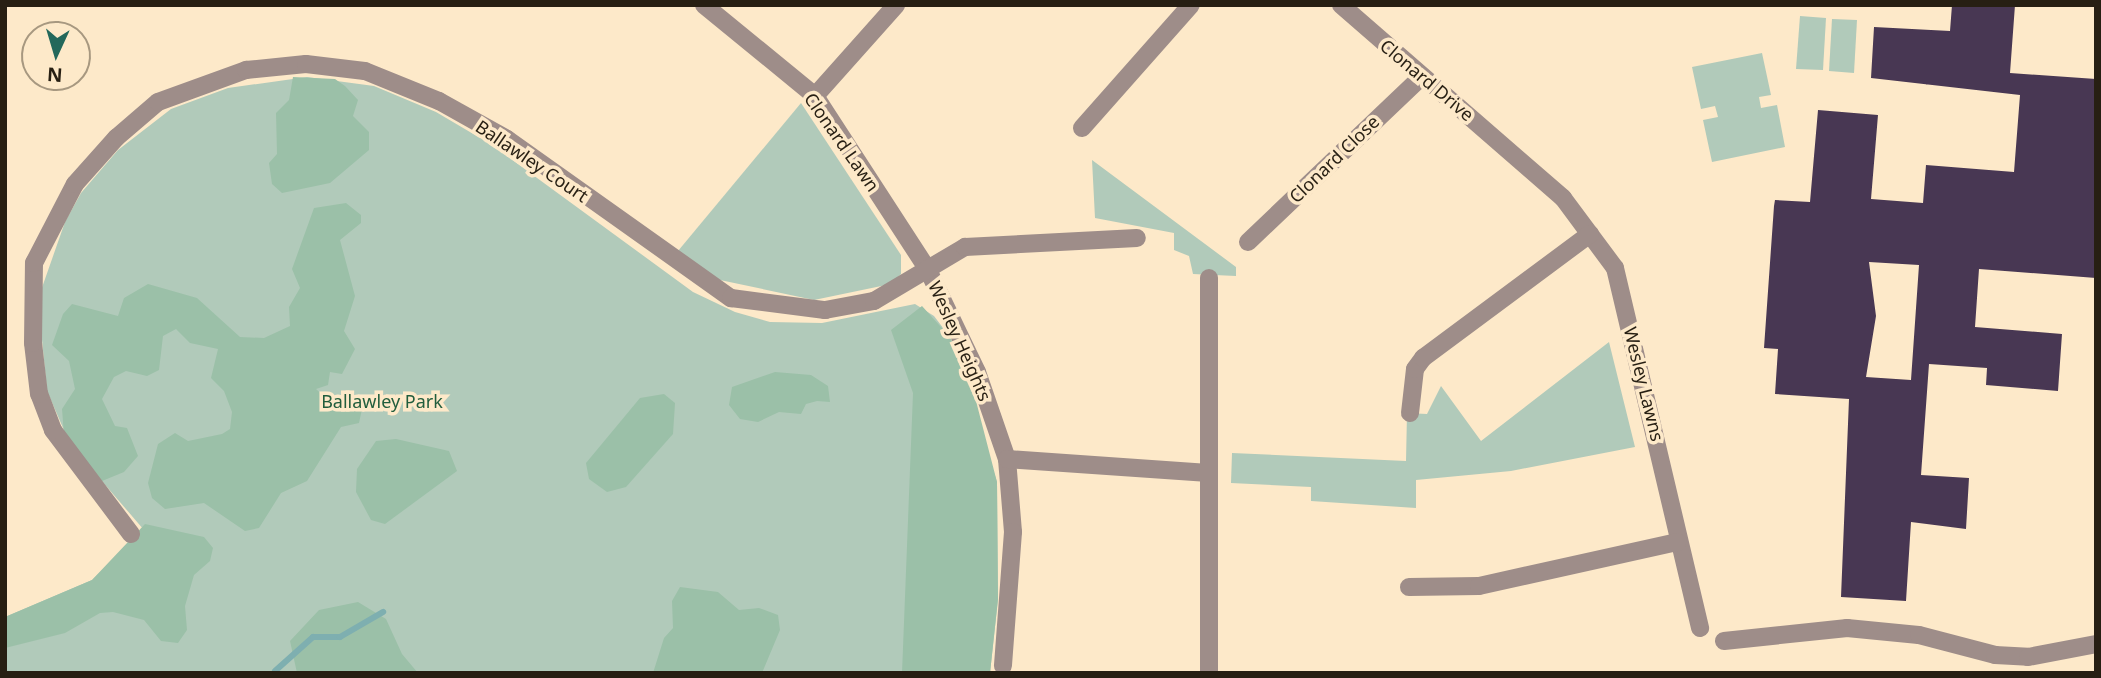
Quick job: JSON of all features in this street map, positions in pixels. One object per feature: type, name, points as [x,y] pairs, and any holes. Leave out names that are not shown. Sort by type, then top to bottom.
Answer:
[{"type":"street","name":"Clonard Lawn","points":[[704,5],[815,96],[928,270]]},
{"type":"street","points":[[815,96],[896,5]]},
{"type":"street","points":[[1082,128],[1191,5]]},
{"type":"street","name":"Clonard Drive","points":[[1341,5],[1420,77],[1514,152]]},
{"type":"street","name":"Ballawley Court","points":[[131,534],[53,430],[39,394],[33,343],[34,263],[75,184],[116,138],[158,102],[193,86],[246,70],[294,65],[365,71],[439,101],[507,139],[731,298],[825,310],[874,301],[928,270]]},
{"type":"street","name":"Clonard Close","points":[[1248,242],[1420,77]]},
{"type":"street","name":"Wesley Lawns","points":[[1514,152],[1563,198],[1615,268],[1677,542],[1700,628]]},
{"type":"street","points":[[1410,413],[1415,369],[1423,358],[1590,234]]},
{"type":"street","name":"Wesley Heights","points":[[1003,666],[1013,531],[1007,459],[977,372],[928,270],[965,247],[1137,238]]},
{"type":"street","points":[[1209,278],[1209,673]]},
{"type":"street","points":[[1007,459],[1209,473]]},
{"type":"street","points":[[1409,587],[1479,586],[1677,542]]},
{"type":"street","points":[[1724,641],[1847,628],[1919,635],[1995,655],[2028,657],[2096,644]]},
{"type":"green space","points":[[1800,16],[1826,18],[1823,70],[1796,69]]},
{"type":"green space","points":[[1832,19],[1857,20],[1854,73],[1829,71]]},
{"type":"green space","points":[[1762,53],[1771,95],[1759,97],[1761,108],[1777,105],[1785,147],[1712,162],[1703,120],[1718,117],[1715,106],[1701,109],[1692,67]]},
{"type":"green space","points":[[293,77],[335,79],[345,86],[358,100],[353,116],[369,132],[369,150],[330,183],[282,193],[272,184],[269,163],[277,154],[276,113],[289,100]]},
{"type":"green space","name":"Ballawley Park","points":[[307,77],[374,86],[436,112],[492,145],[693,292],[735,312],[770,322],[822,323],[915,304],[934,316],[950,337],[997,482],[998,599],[990,673],[5,673],[5,617],[92,580],[144,530],[70,444],[47,391],[38,299],[65,222],[81,193],[118,150],[171,109],[228,88]]},
{"type":"green space","points":[[801,103],[901,255],[901,274],[891,284],[814,300],[720,280],[678,251]]},
{"type":"green space","points":[[1092,160],[1236,267],[1236,276],[1193,274],[1189,256],[1174,250],[1174,233],[1095,218]]},
{"type":"green space","points":[[346,203],[361,215],[361,223],[340,240],[355,296],[344,331],[355,349],[342,374],[330,372],[328,385],[316,389],[328,400],[350,396],[362,409],[359,423],[341,427],[307,481],[281,493],[259,528],[245,531],[204,503],[165,509],[152,498],[148,483],[158,444],[175,433],[188,441],[222,434],[230,429],[232,412],[224,391],[211,378],[218,349],[190,343],[176,329],[163,336],[159,370],[147,376],[126,371],[114,377],[102,399],[115,426],[127,428],[138,456],[124,472],[102,481],[64,435],[62,409],[75,389],[69,361],[52,345],[63,314],[72,304],[118,316],[124,298],[148,284],[197,298],[240,337],[264,338],[290,326],[289,307],[300,288],[292,269],[314,208]]},
{"type":"green space","points":[[922,306],[950,337],[969,374],[997,482],[998,599],[990,673],[902,673],[913,393],[891,330]]},
{"type":"green space","points":[[1609,342],[1635,447],[1511,471],[1416,480],[1416,508],[1311,501],[1311,487],[1231,483],[1232,453],[1406,461],[1407,413],[1427,414],[1441,386],[1481,441]]},
{"type":"green space","points":[[775,372],[811,375],[828,386],[830,402],[806,404],[801,414],[779,412],[758,422],[740,419],[729,405],[732,387]]},
{"type":"green space","points":[[664,394],[675,403],[673,434],[626,487],[607,492],[589,479],[586,463],[640,398]]},
{"type":"green space","points":[[396,439],[449,451],[457,471],[385,524],[371,520],[356,492],[357,469],[376,441]]},
{"type":"green space","points":[[145,524],[204,537],[213,548],[210,561],[194,575],[185,606],[187,630],[178,643],[161,641],[144,620],[113,612],[100,613],[65,633],[5,648],[5,617],[92,580]]},
{"type":"green space","points":[[680,587],[718,592],[739,610],[759,608],[778,615],[780,630],[762,673],[653,673],[664,638],[673,628],[672,601]]},
{"type":"green space","points":[[358,602],[386,619],[402,654],[418,673],[297,673],[290,641],[319,610]]},
{"type":"building","points":[[1952,5],[2015,5],[2010,73],[2096,79],[2096,278],[1979,269],[1975,327],[2062,334],[2058,391],[1986,385],[1987,368],[1929,364],[1921,475],[1969,478],[1966,529],[1911,522],[1906,601],[1841,597],[1849,399],[1775,394],[1778,349],[1764,348],[1775,200],[1810,202],[1818,110],[1878,115],[1871,199],[1923,203],[1926,165],[2014,172],[2020,95],[1871,78],[1874,27],[1950,31]],"holes":[[[1869,262],[1919,265],[1911,380],[1866,377],[1876,316]]]},
{"type":"waterway","points":[[275,671],[313,637],[340,637],[383,612]]}]
